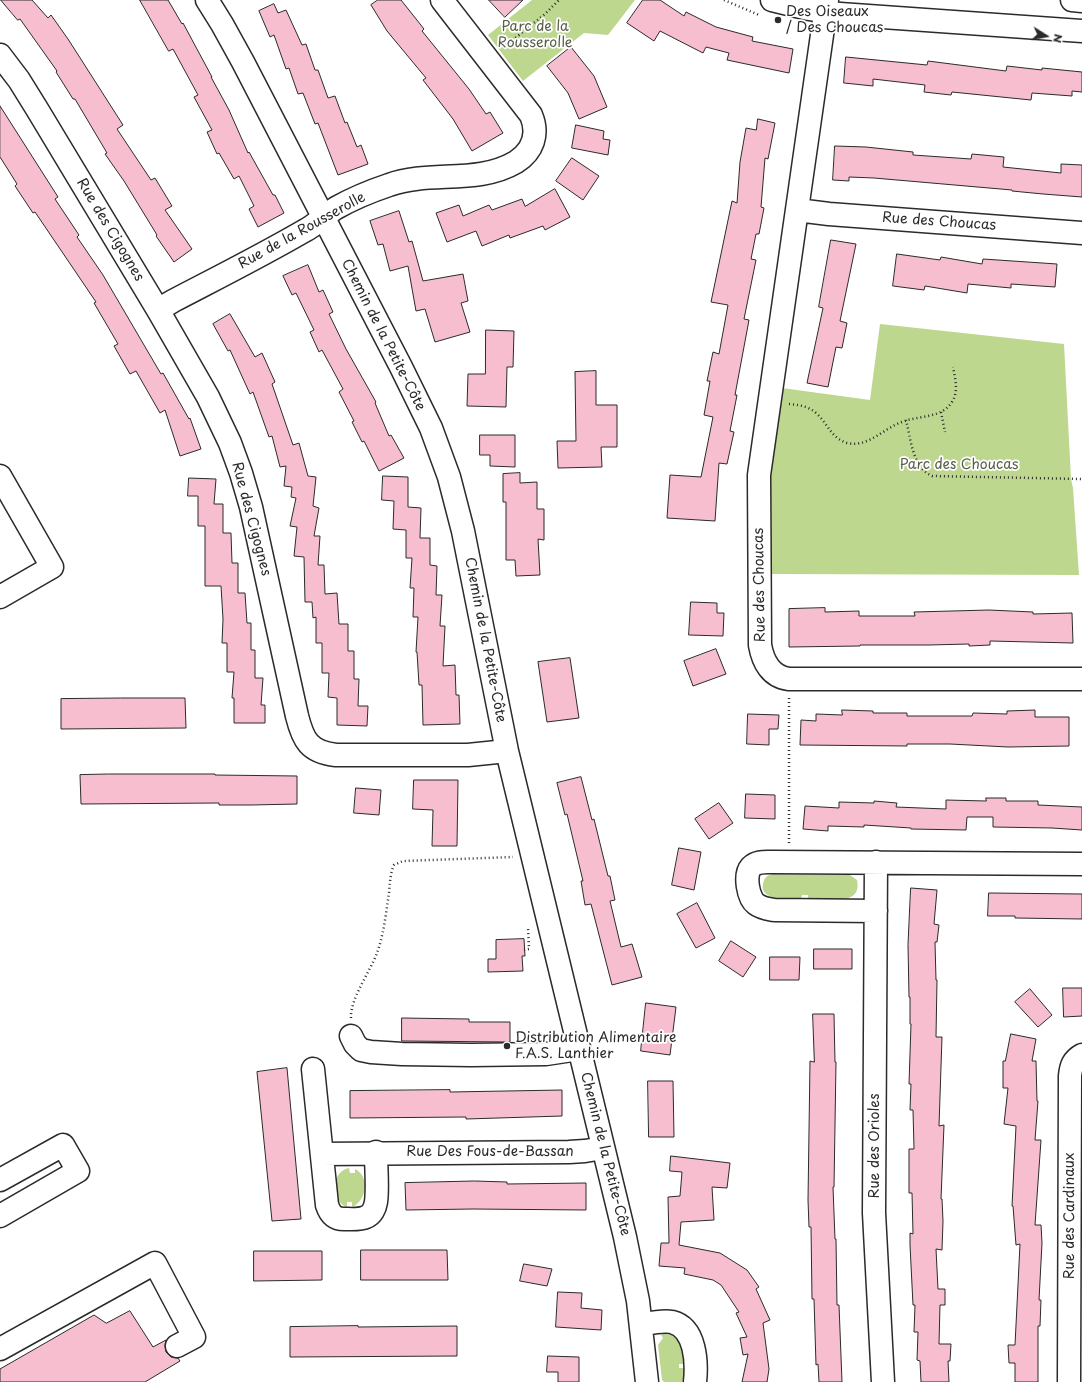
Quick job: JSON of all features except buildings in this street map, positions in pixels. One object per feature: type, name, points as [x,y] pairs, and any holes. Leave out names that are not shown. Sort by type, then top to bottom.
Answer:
[{"type":"street","name":"Chemin de la Petite-Côte","points":[[207,0],[222,24],[401,367],[437,443],[449,477],[463,531],[507,752],[626,1237],[641,1325],[647,1382]]},
{"type":"street","name":"Rue de la Rousserolle","points":[[158,310],[304,232],[344,204],[397,182],[415,178],[482,174],[506,167],[526,154],[530,149],[535,134],[534,122],[531,115],[442,0]]},
{"type":"street","points":[[772,0],[826,6],[849,15],[1082,31]]},
{"type":"street","points":[[1072,0],[1082,1]]},
{"type":"street","name":"Rue des Choucas","points":[[826,6],[759,475],[760,645],[766,664],[773,673],[789,679],[1082,679]]},
{"type":"street","name":"Rue des Cigognes","points":[[0,55],[19,80],[37,109],[158,310],[216,411],[241,473],[256,525],[297,716],[302,733],[310,745],[324,753],[342,755],[468,755],[507,752]]},
{"type":"street","name":"Rue des Choucas","points":[[797,210],[828,214],[1082,232]]},
{"type":"street","points":[[0,476],[52,567],[0,597]]},
{"type":"street","points":[[876,911],[774,910],[760,907],[752,900],[749,888],[748,877],[751,867],[758,862],[1082,864]]},
{"type":"street","name":"Rue des Orioles","points":[[876,862],[874,1229],[883,1382]]},
{"type":"street","points":[[357,1040],[371,1052],[402,1054],[553,1054],[579,1049]]},
{"type":"street","name":"Rue des Cardinaux","points":[[1069,1382],[1070,1070],[1074,1061],[1082,1055]]},
{"type":"street","points":[[312,1069],[327,1205],[329,1211],[335,1218],[356,1219],[366,1217],[370,1215],[375,1207],[376,1152]]},
{"type":"street","points":[[0,1180],[63,1145],[78,1171],[0,1216]]},
{"type":"street","name":"Rue Des Fous-de-Bassan","points":[[322,1154],[376,1152],[569,1152],[603,1148]]},
{"type":"street","points":[[0,1349],[155,1263],[194,1337],[177,1346]]},
{"type":"street","points":[[641,1325],[668,1322],[678,1324],[686,1330],[695,1357],[695,1382]]},
{"type":"path","points":[[500,51],[545,14],[559,0]]},
{"type":"path","points":[[787,404],[811,409],[819,416],[834,436],[849,443],[858,444],[868,441],[890,427],[906,420],[935,414],[946,409],[952,402],[956,392],[953,367]]},
{"type":"path","points":[[941,412],[945,432]]},
{"type":"path","points":[[906,420],[919,466],[926,474],[932,476],[1082,479]]},
{"type":"path","points":[[789,691],[789,850]]},
{"type":"path","points":[[357,1040],[351,1009],[378,952],[387,906],[391,871],[394,865],[403,861],[532,855]]},
{"type":"path","points":[[524,950],[529,949],[528,926]]},
{"type":"green space","name":"Parc de la Rousserolle","points":[[532,0],[635,0],[608,35],[584,33],[523,81],[488,35]]},
{"type":"green space","name":"Parc des Choucas","points":[[880,324],[1064,344],[1071,479],[1073,488],[1079,575],[771,574],[770,476],[782,388],[870,400]]},
{"type":"green space","points":[[773,874],[850,875],[857,880],[858,887],[852,897],[845,899],[808,899],[808,895],[802,895],[801,899],[777,898],[766,894],[763,890],[765,878]]},
{"type":"green space","points":[[349,1168],[350,1173],[355,1173],[355,1169],[360,1172],[365,1183],[361,1200],[352,1207],[352,1202],[347,1202],[347,1207],[338,1200],[335,1188],[338,1175]]},
{"type":"green space","points":[[669,1334],[677,1340],[683,1354],[684,1364],[679,1364],[679,1368],[684,1368],[684,1378],[682,1382],[664,1382],[662,1380],[658,1345],[663,1338],[661,1335]]},
{"type":"place","name":"Des Oiseaux / Des Choucas","points":[[778,20]]},
{"type":"place","name":"Distribution Alimentaire F.A.S. Lanthier","points":[[507,1046]]}]
